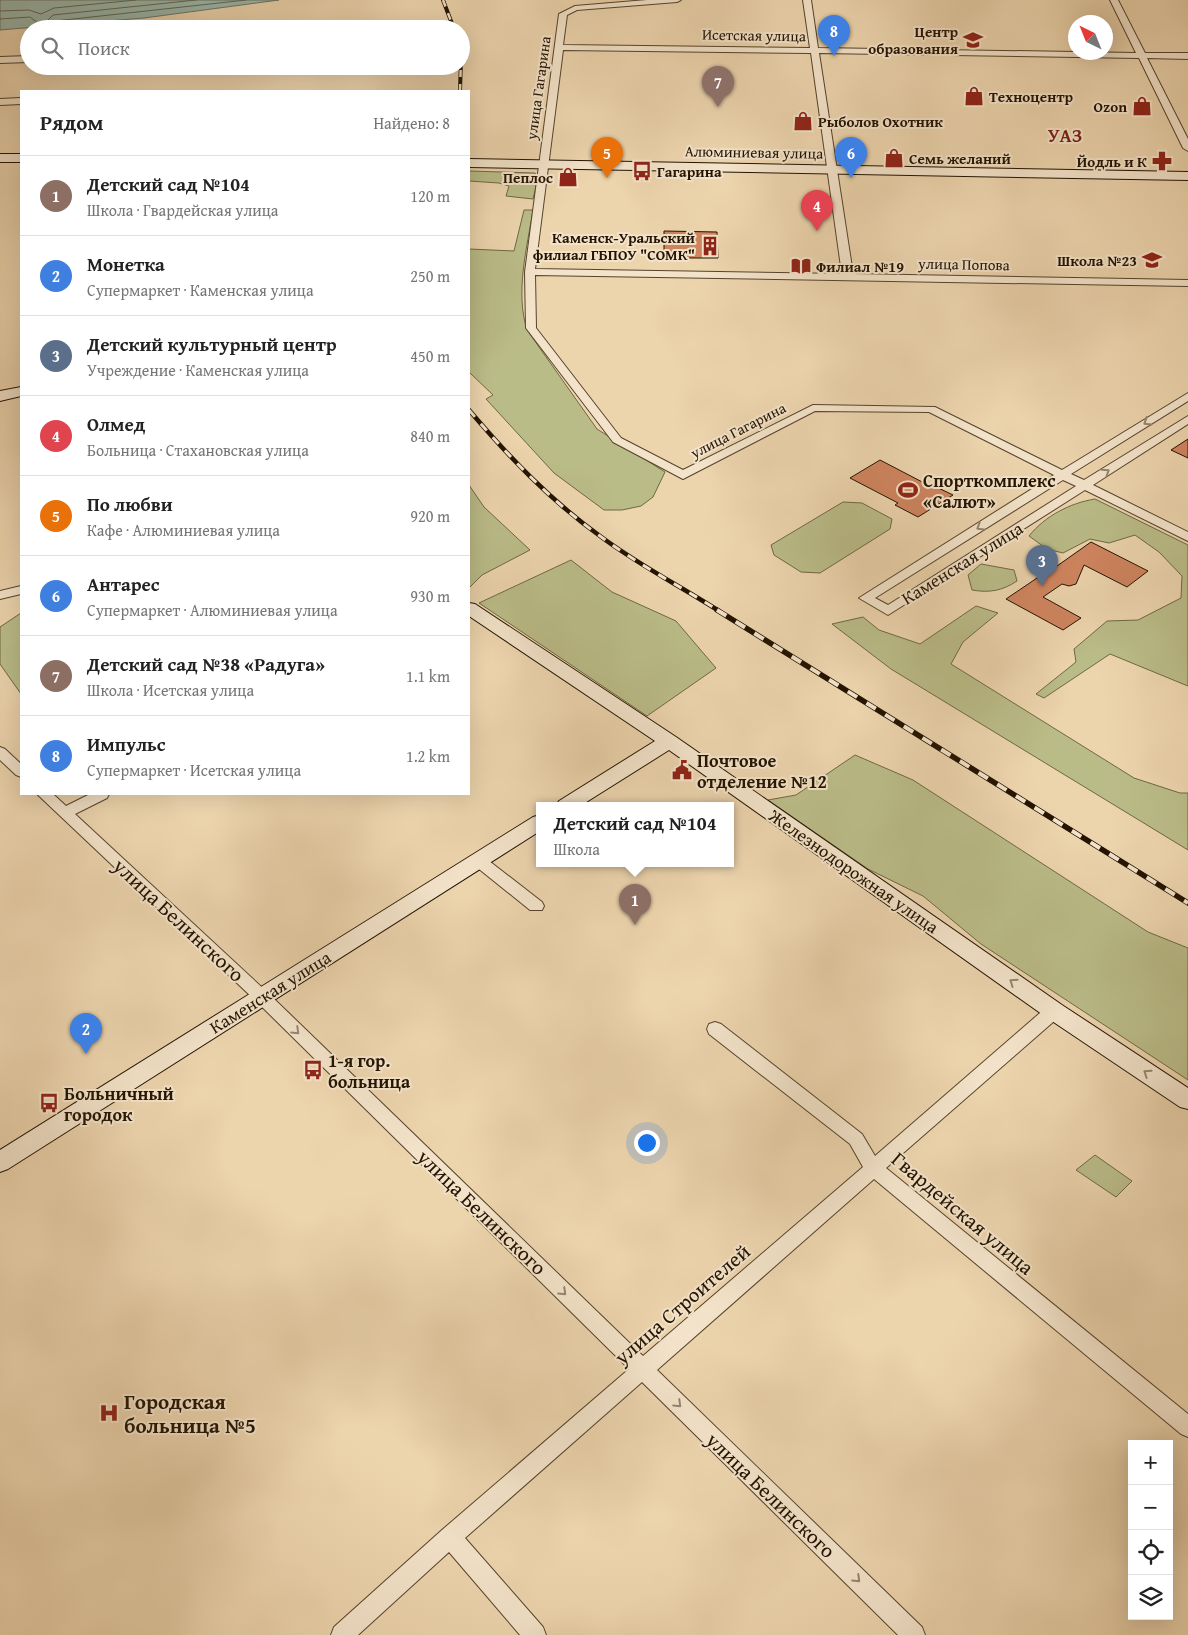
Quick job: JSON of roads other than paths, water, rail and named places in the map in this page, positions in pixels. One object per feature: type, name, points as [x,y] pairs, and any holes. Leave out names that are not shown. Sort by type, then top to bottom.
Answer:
[{"type":"street","name":"улица Гагарина","points":[[677,0],[575,8],[563,14],[530,272],[531,328],[617,440],[683,475],[813,408],[931,409],[1188,538]]},
{"type":"street","points":[[807,0],[848,277]]},
{"type":"street","points":[[1114,0],[1188,148]]},
{"type":"street","name":"Исетская улица","points":[[560,47],[1188,56]]},
{"type":"street","points":[[0,60],[20,59]]},
{"type":"street","points":[[0,102],[20,101]]},
{"type":"street","points":[[0,158],[20,158]]},
{"type":"street","name":"Алюминиевая улица","points":[[470,163],[1188,176]]},
{"type":"street","name":"улица Попова","points":[[530,272],[1188,283]]},
{"type":"street","points":[[0,396],[20,392]]},
{"type":"street","name":"Каменская улица","points":[[1188,396],[866,598],[888,611],[1188,419]]},
{"type":"street","points":[[0,595],[20,590]]},
{"type":"street","name":"Железнодорожная улица","points":[[470,609],[669,741],[1054,1011],[1188,1100]]},
{"type":"street","points":[[572,802],[669,741]]},
{"type":"street","points":[[0,752],[20,771]]},
{"type":"street","name":"улица Белинского","points":[[45,795],[262,997],[914,1635]]},
{"type":"street","points":[[65,813],[100,795]]},
{"type":"street","name":"Каменская улица","points":[[0,1162],[536,825]]},
{"type":"street","points":[[479,861],[536,906]]},
{"type":"street","name":"улица Строителей","points":[[342,1635],[450,1537],[1054,1011]]},
{"type":"street","name":"Гвардейская улица","points":[[715,1029],[856,1139],[873,1168],[1188,1427]]},
{"type":"street","points":[[450,1537],[535,1635]]},
{"type":"water","points":[[0,0],[279,0],[120,20],[20,20],[20,28],[0,30]]},
{"type":"railway","points":[[443,0],[451,20]]},
{"type":"railway","points":[[460,75],[460,90]]},
{"type":"railway","points":[[470,411],[531,477],[564,508],[629,556],[719,611]]},
{"type":"railway","points":[[717,610],[1188,903]]},
{"type":"place","name":"Центр образования","points":[[973,40]]},
{"type":"place","name":"Импульс","points":[[834,56]]},
{"type":"place","name":"Техноцентр","points":[[974,96]]},
{"type":"place","name":"Ozon","points":[[1142,106]]},
{"type":"place","name":"Детский сад №38 «Радуга»","points":[[718,107]]},
{"type":"place","name":"Рыболов Охотник","points":[[803,121]]},
{"type":"place","name":"Семь желаний","points":[[894,158]]},
{"type":"place","name":"Йодль и К","points":[[1162,161]]},
{"type":"place","name":"Гагарина","points":[[642,171]]},
{"type":"place","name":"Пеплос","points":[[568,177]]},
{"type":"place","name":"По любви","points":[[607,178]]},
{"type":"place","name":"Антарес","points":[[851,178]]},
{"type":"place","name":"Олмед","points":[[817,231]]},
{"type":"place","name":"Каменск-Уральский филиал ГБПОУ \"СОМК\"","points":[[710,246]]},
{"type":"place","name":"Школа №23","points":[[1152,260]]},
{"type":"place","name":"Филиал №19","points":[[801,266]]},
{"type":"place","name":"Спорткомплекс «Салют»","points":[[908,490]]},
{"type":"place","name":"Детский культурный центр","points":[[1042,586]]},
{"type":"place","name":"Почтовое отделение №12","points":[[682,770]]},
{"type":"place","name":"Детский сад №104","points":[[635,925]]},
{"type":"place","name":"Монетка","points":[[86,1054]]},
{"type":"place","name":"1-я гор. больница","points":[[313,1070]]},
{"type":"place","name":"Больничный городок","points":[[49,1103]]},
{"type":"place","name":"Городская больница №5","points":[[109,1413]]},
{"type":"district","name":"УАЗ","points":[[1065,135]]}]
